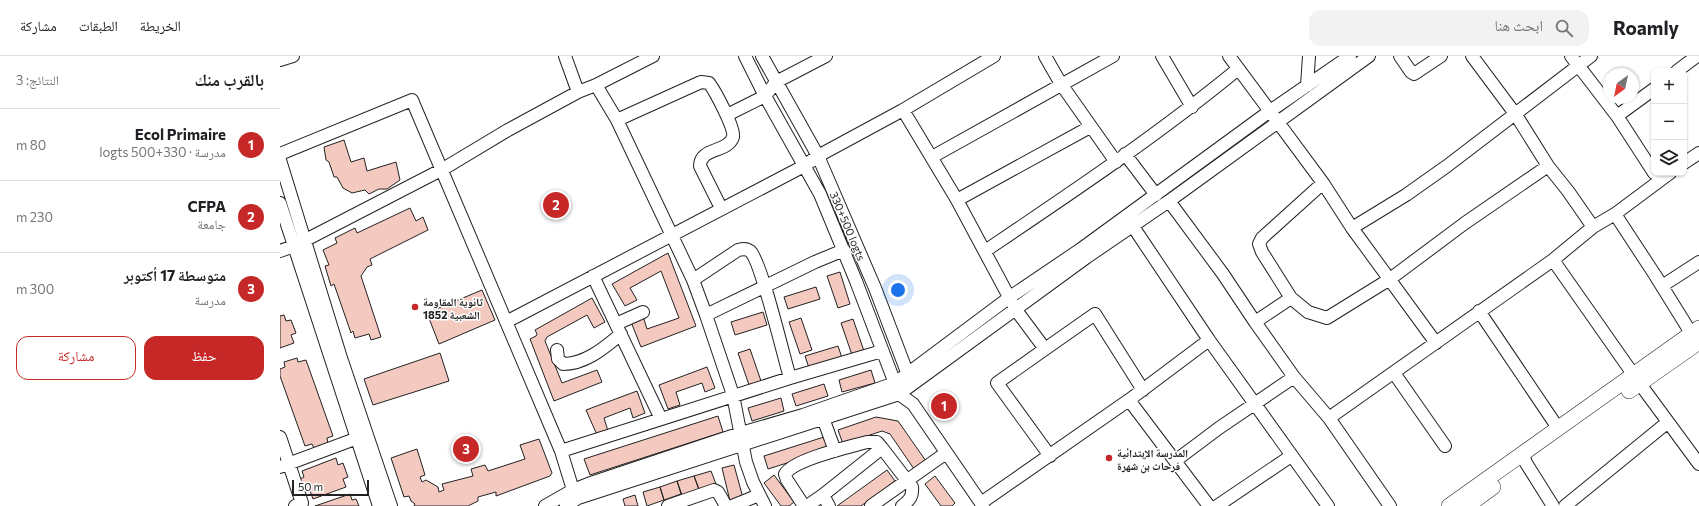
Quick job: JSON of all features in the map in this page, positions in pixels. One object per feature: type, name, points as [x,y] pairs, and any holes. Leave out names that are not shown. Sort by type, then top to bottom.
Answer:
[{"type":"main road","points":[[1449,506],[1524,459],[1638,379],[1696,334]]},
{"type":"main road","points":[[1467,506],[1524,459],[1558,428],[1638,379]]},
{"type":"street","points":[[280,60],[293,56]]},
{"type":"street","points":[[564,56],[578,92]]},
{"type":"street","points":[[280,251],[300,244],[442,170],[508,130],[578,92],[596,85],[653,56]]},
{"type":"street","points":[[745,56],[765,96],[820,194],[844,250],[897,388],[914,404],[982,505],[1130,400],[1209,340]]},
{"type":"street","name":"330+500 logts","points":[[762,56],[818,156],[875,288],[910,379],[914,404]]},
{"type":"street","points":[[727,115],[765,96],[776,82],[826,56]]},
{"type":"street","points":[[506,322],[721,208],[804,166],[818,156],[903,110],[972,61],[994,56]]},
{"type":"street","points":[[1045,56],[1061,84],[1116,162]]},
{"type":"street","points":[[932,157],[1113,56]]},
{"type":"street","points":[[1162,56],[1192,107]]},
{"type":"street","points":[[1229,56],[1323,183],[1352,228],[1436,343]]},
{"type":"street","points":[[1307,86],[1309,56]]},
{"type":"street","points":[[910,379],[1010,297],[1081,249],[1270,111],[1350,56]]},
{"type":"street","points":[[566,506],[576,494],[743,445],[823,418],[897,388],[1016,310],[1132,225],[1169,201],[1369,56]]},
{"type":"street","points":[[1400,56],[1414,74],[1441,56]]},
{"type":"street","points":[[1472,56],[1516,115],[1548,166],[1568,191],[1592,228]]},
{"type":"street","points":[[1352,228],[1406,195],[1516,115],[1574,61],[1591,56]]},
{"type":"street","points":[[1681,68],[1697,56]]},
{"type":"street","points":[[1574,61],[1617,116],[1651,168]]},
{"type":"street","points":[[985,251],[1116,162],[1125,154],[1192,107],[1238,69]]},
{"type":"street","points":[[617,120],[704,81],[708,82],[712,86],[727,115],[733,134],[733,138],[729,143],[704,155],[701,158],[700,163],[700,166],[721,208]]},
{"type":"street","points":[[596,85],[617,120],[693,280],[733,395],[750,475],[762,501],[732,506]]},
{"type":"street","points":[[1617,116],[1651,90]]},
{"type":"street","points":[[280,154],[412,100],[561,451],[576,494]]},
{"type":"street","points":[[903,110],[957,200],[1016,310],[1045,348]]},
{"type":"street","points":[[957,200],[1090,127]]},
{"type":"street","points":[[1687,161],[1699,153]]},
{"type":"street","points":[[1125,154],[1156,195]]},
{"type":"street","points":[[280,160],[300,244]]},
{"type":"street","points":[[1323,183],[1262,238],[1259,244],[1262,252],[1291,298],[1308,312],[1328,318],[1390,279],[1465,223],[1548,166]]},
{"type":"street","points":[[1329,418],[1553,260],[1592,228],[1615,214],[1656,176]]},
{"type":"street","points":[[1169,201],[1223,274],[1294,377],[1329,418],[1390,506]]},
{"type":"street","points":[[280,202],[300,244],[341,358],[362,436],[378,506]]},
{"type":"street","points":[[1615,214],[1662,286],[1696,334]]},
{"type":"street","points":[[1132,225],[1209,340],[1328,506]]},
{"type":"street","points":[[693,280],[738,250],[745,249],[751,251],[756,261],[764,287],[790,378]]},
{"type":"street","points":[[706,314],[830,255],[844,250]]},
{"type":"street","points":[[1553,260],[1617,352],[1699,464]]},
{"type":"street","points":[[1662,286],[1699,262]]},
{"type":"street","points":[[593,276],[661,419]]},
{"type":"street","points":[[1255,322],[1291,298]]},
{"type":"street","points":[[1480,311],[1558,428]]},
{"type":"street","points":[[557,350],[558,359],[563,364],[570,364],[597,353],[619,329],[643,312]]},
{"type":"street","points":[[1050,456],[997,384],[1045,348],[1095,314],[1143,390]]},
{"type":"street","points":[[561,451],[733,395],[882,351]]},
{"type":"street","points":[[1394,373],[1445,446]]},
{"type":"street","points":[[1175,461],[1219,428],[1255,405],[1294,377]]},
{"type":"street","points":[[544,506],[741,433],[897,388]]},
{"type":"street","points":[[1130,400],[1209,506]]},
{"type":"street","points":[[823,418],[835,451]]},
{"type":"street","points":[[1565,506],[1668,422]]},
{"type":"street","points":[[285,465],[362,436]]},
{"type":"street","points":[[362,436],[391,506]]},
{"type":"street","points":[[280,437],[285,465],[302,503],[295,506]]},
{"type":"street","points":[[804,506],[786,480],[785,474],[788,470],[806,461],[867,442],[877,442],[912,487],[913,494],[911,498],[902,506]]},
{"type":"street","points":[[807,506],[882,448]]},
{"type":"street","points":[[871,506],[946,453]]},
{"type":"street","points":[[1217,506],[1291,456]]},
{"type":"street","points":[[1524,459],[1553,506]]},
{"type":"street","points":[[668,506],[714,490],[718,492],[726,506]]},
{"type":"street","points":[[823,495],[829,506]]},
{"type":"building","points":[[344,140],[351,162],[364,158],[367,171],[396,162],[400,180],[387,189],[379,189],[369,194],[365,190],[352,193],[343,188],[337,177],[334,177],[329,162],[326,160],[324,147]]},
{"type":"building","points":[[410,208],[416,221],[423,217],[428,230],[370,259],[372,265],[367,267],[361,276],[381,337],[371,340],[369,334],[355,338],[353,331],[351,333],[334,284],[331,286],[325,266],[329,265],[323,250],[337,243],[335,238],[355,228],[357,233]]},
{"type":"building","points":[[668,253],[696,326],[641,347],[631,322],[643,316],[647,329],[679,318],[661,271],[630,288],[637,300],[625,306],[612,284]]},
{"type":"building","points":[[840,272],[850,304],[838,308],[827,276]]},
{"type":"building","points":[[816,287],[820,299],[788,309],[784,297]]},
{"type":"building","points":[[482,290],[495,320],[439,344],[427,313]]},
{"type":"building","points":[[592,298],[605,322],[594,328],[587,315],[547,337],[545,341],[562,383],[597,370],[602,382],[554,401],[530,339],[536,336],[537,334],[535,330]]},
{"type":"building","points":[[763,312],[767,325],[735,335],[731,322]]},
{"type":"building","points":[[284,315],[286,321],[291,320],[296,333],[291,335],[294,343],[280,348],[280,316]]},
{"type":"building","points":[[801,318],[812,350],[800,354],[789,322]]},
{"type":"building","points":[[853,319],[864,351],[852,355],[841,323]]},
{"type":"building","points":[[838,346],[842,358],[809,368],[805,356]]},
{"type":"building","points":[[750,349],[761,381],[749,385],[738,353]]},
{"type":"building","points":[[440,353],[449,381],[373,405],[364,379]]},
{"type":"building","points":[[297,358],[298,362],[306,360],[333,436],[327,438],[328,443],[314,448],[312,444],[305,446],[280,376],[280,369],[285,367],[284,362]]},
{"type":"building","points":[[707,367],[715,388],[705,392],[702,383],[676,392],[680,405],[668,409],[659,385]]},
{"type":"building","points":[[871,370],[875,383],[842,392],[839,380]]},
{"type":"building","points":[[824,384],[828,396],[796,406],[792,394]]},
{"type":"building","points":[[637,391],[645,413],[633,418],[630,408],[604,418],[608,431],[597,435],[586,410]]},
{"type":"building","points":[[781,398],[784,411],[752,421],[748,408]]},
{"type":"building","points":[[718,416],[723,432],[590,475],[584,459]]},
{"type":"building","points":[[876,417],[898,421],[926,461],[914,469],[890,434],[882,431],[843,444],[838,430]]},
{"type":"building","points":[[824,437],[828,450],[768,469],[764,456]]},
{"type":"building","points":[[539,439],[552,473],[550,476],[496,496],[496,492],[478,497],[478,501],[468,506],[414,506],[415,504],[411,501],[409,496],[404,497],[391,458],[417,449],[425,475],[420,477],[422,482],[426,480],[438,487],[439,492],[444,490],[442,484],[473,476],[471,469],[485,465],[488,471],[525,459],[520,445]]},
{"type":"building","points":[[336,458],[338,465],[343,463],[348,477],[343,479],[346,487],[313,499],[310,491],[305,492],[300,479],[304,477],[302,471]]},
{"type":"building","points":[[734,465],[743,498],[730,501],[722,468]]},
{"type":"building","points":[[887,470],[895,481],[861,506],[837,506]]},
{"type":"building","points":[[711,471],[716,484],[699,490],[694,476]]},
{"type":"building","points":[[774,475],[794,502],[789,506],[781,506],[764,483]]},
{"type":"building","points":[[694,476],[699,489],[682,495],[677,481]]},
{"type":"building","points":[[935,476],[955,503],[952,506],[941,506],[925,484]]},
{"type":"building","points":[[677,481],[681,494],[664,500],[660,487]]},
{"type":"building","points":[[660,487],[664,500],[647,506],[643,492]]},
{"type":"building","points":[[350,494],[352,500],[356,499],[359,506],[315,506]]},
{"type":"building","points":[[635,495],[638,506],[625,506],[623,499]]},
{"type":"place","name":"CFPA","points":[[556,205]]},
{"type":"place","name":"ثانوية المقاومة الشعبية 1852","points":[[415,307]]},
{"type":"place","name":"Ecol Primaire","points":[[944,406]]},
{"type":"place","name":"متوسطة 17 أكتوبر","points":[[466,449]]},
{"type":"place","name":"المدرسة الإبتدائية فرحات بن شهرة","points":[[1109,458]]}]
